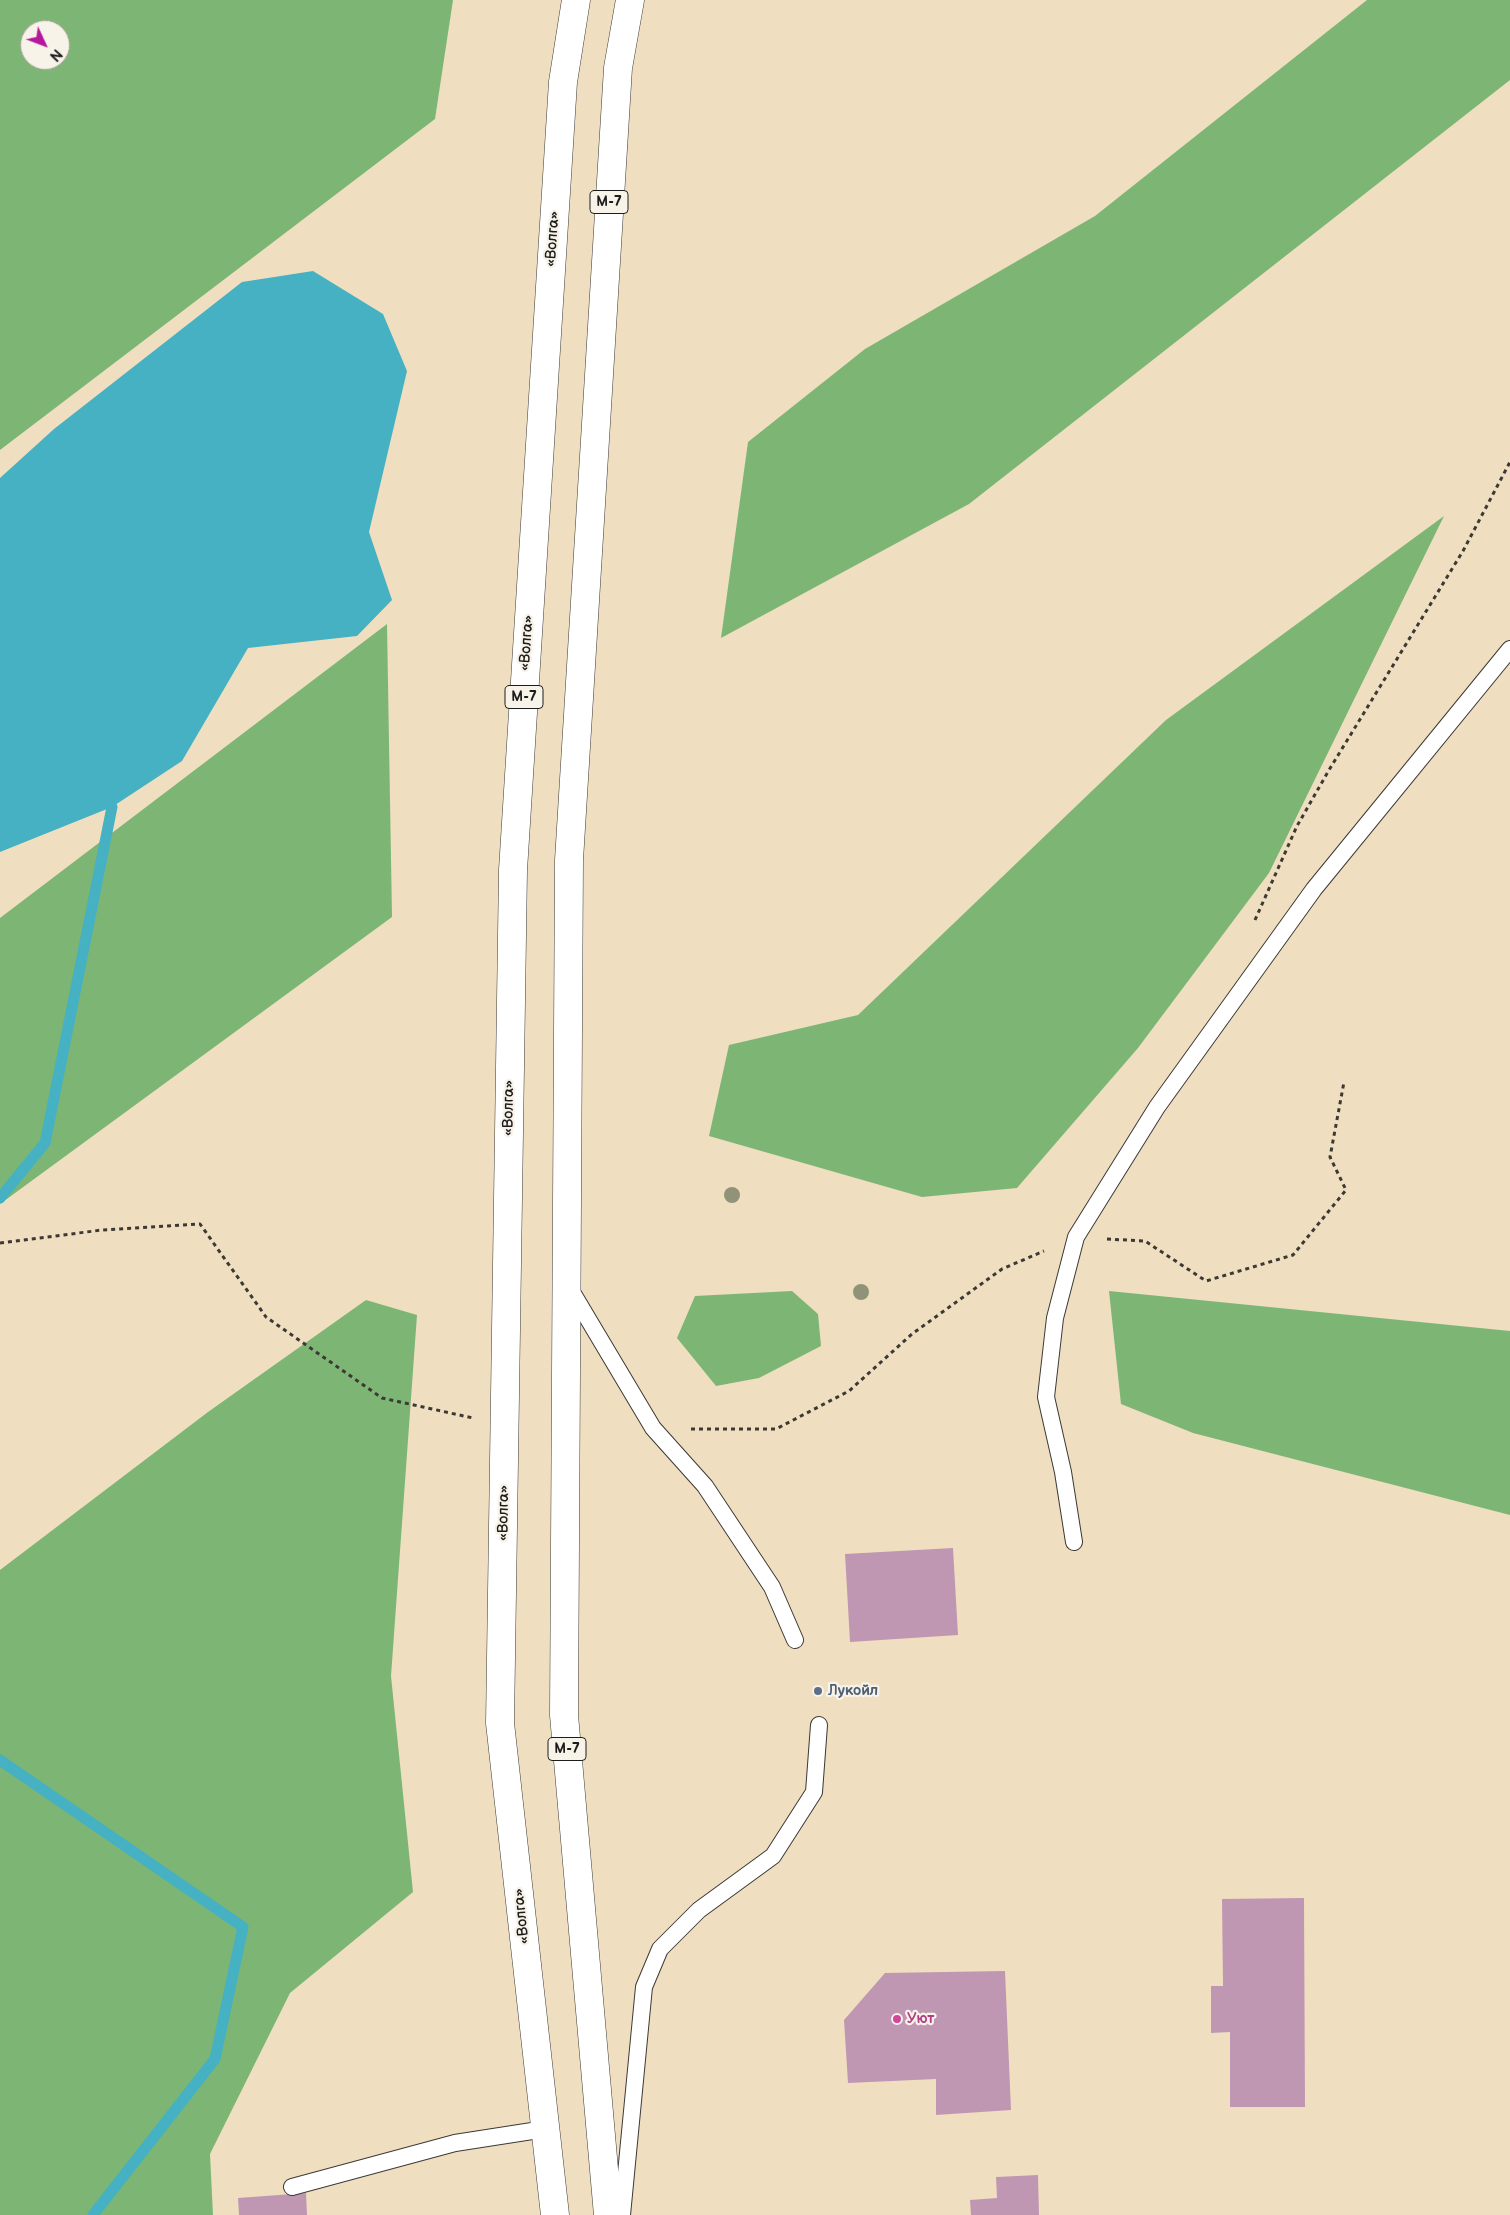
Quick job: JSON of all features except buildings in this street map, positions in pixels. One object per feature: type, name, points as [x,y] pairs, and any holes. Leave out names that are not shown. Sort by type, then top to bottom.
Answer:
[{"type":"highway","name":"«Волга»","points":[[555,2215],[500,1723],[513,870],[563,82],[576,0]]},
{"type":"highway","name":"М-7","points":[[608,2215],[564,1715],[569,860],[618,68],[630,0]]},
{"type":"lane","points":[[1074,1542],[1063,1472],[1046,1398],[1055,1318],[1076,1237],[1157,1107],[1314,889],[1510,649]]},
{"type":"lane","points":[[566,1282],[653,1428],[705,1486],[772,1587],[795,1640]]},
{"type":"lane","points":[[622,2215],[644,1987],[660,1949],[699,1910],[773,1856],[814,1792],[819,1725]]},
{"type":"lane","points":[[292,2187],[455,2143],[545,2129]]},
{"type":"path","points":[[1254,924],[1297,826],[1328,770],[1463,551],[1510,462]]},
{"type":"path","points":[[653,1428],[776,1429],[849,1391],[912,1334],[1002,1269],[1076,1237],[1145,1241],[1206,1281],[1293,1256],[1346,1190],[1330,1157],[1344,1082]]},
{"type":"path","points":[[0,1243],[102,1230],[200,1224],[266,1317],[382,1398],[505,1425]]},
{"type":"green space","points":[[0,0],[453,0],[435,119],[0,450]]},
{"type":"green space","points":[[1367,0],[1510,0],[1510,80],[969,504],[721,638],[748,442],[865,349],[1095,216]]},
{"type":"green space","points":[[1444,516],[1269,873],[1138,1048],[1017,1188],[922,1197],[709,1136],[729,1045],[858,1015],[1166,720]]},
{"type":"green space","points":[[387,624],[392,917],[0,1204],[0,918]]},
{"type":"green space","points":[[792,1291],[818,1314],[821,1346],[759,1378],[716,1386],[677,1338],[695,1296]]},
{"type":"green space","points":[[1109,1291],[1510,1331],[1510,1515],[1193,1433],[1121,1404]]},
{"type":"green space","points":[[366,1300],[417,1315],[391,1676],[413,1892],[290,1993],[210,2154],[213,2215],[0,2215],[0,1570],[208,1412]]},
{"type":"water","points":[[313,271],[383,314],[407,371],[369,532],[392,600],[357,636],[248,648],[182,761],[112,807],[0,852],[0,478],[54,429],[242,282]]},
{"type":"waterway","points":[[0,1198],[45,1143],[112,807]]},
{"type":"waterway","points":[[0,1760],[243,1927],[215,2059],[93,2215]]},
{"type":"place","name":"Лукойл","points":[[818,1691]]},
{"type":"place","name":"Уют","points":[[897,2019]]}]
